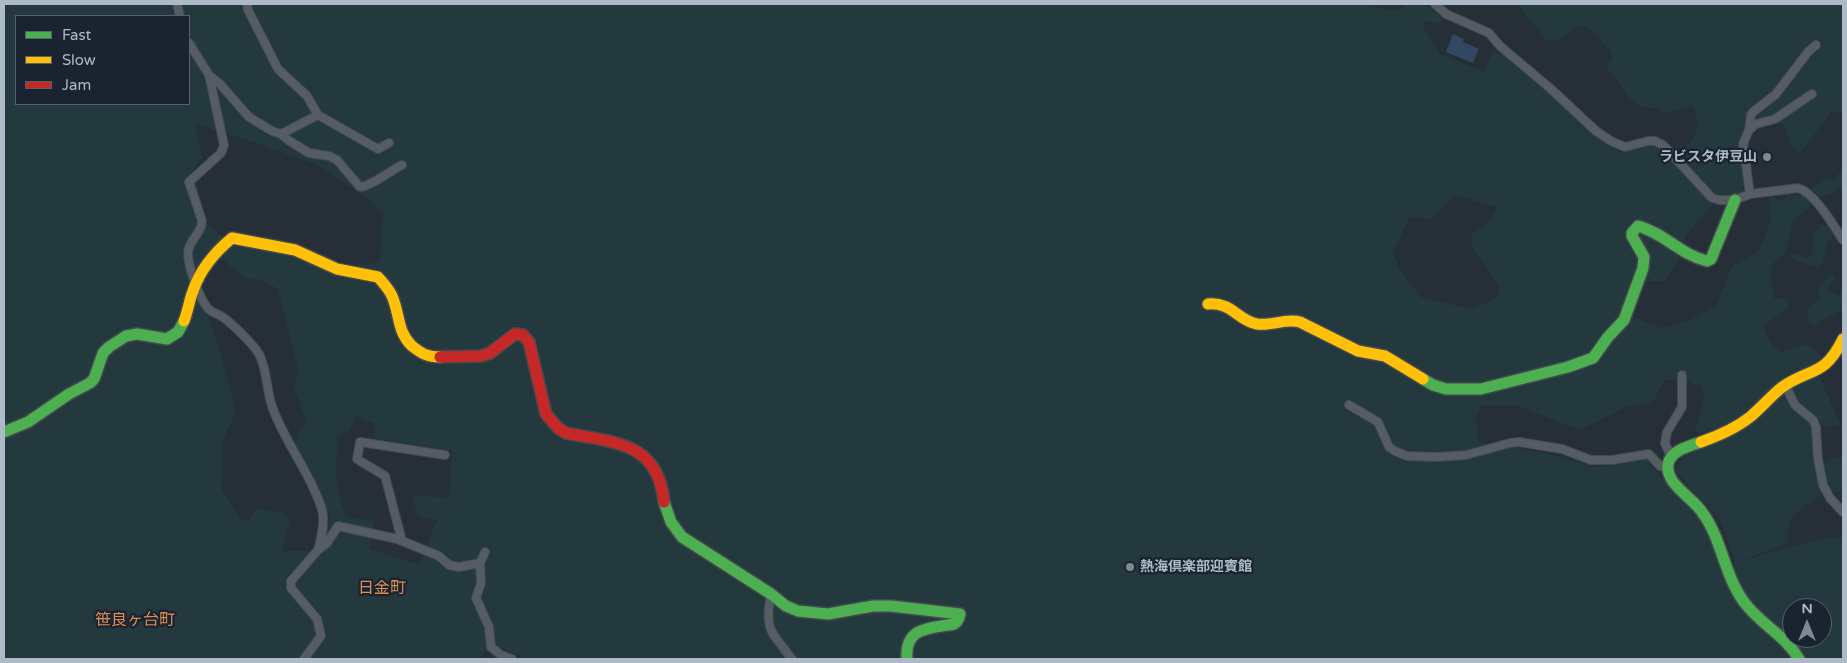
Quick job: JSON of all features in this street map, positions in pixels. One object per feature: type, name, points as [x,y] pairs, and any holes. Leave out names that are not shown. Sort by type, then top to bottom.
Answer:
[{"type":"street","points":[[248,4],[248,10],[278,69],[307,96],[318,115],[378,148],[389,143]]},
{"type":"street","points":[[1435,4],[1446,14],[1489,33],[1500,46],[1551,89],[1596,131],[1625,147],[1648,141],[1660,142],[1677,158],[1712,198],[1719,200],[1735,200],[1750,194],[1798,188],[1804,190],[1843,240]]},
{"type":"street","points":[[190,45],[209,75],[220,84],[249,117],[272,131],[282,134],[309,153],[329,156],[337,160],[360,187],[366,187],[402,165]]},
{"type":"street","points":[[1750,194],[1743,144],[1751,115],[1776,94],[1808,52],[1816,45]]},
{"type":"street","points":[[209,75],[224,145],[221,153],[189,182],[202,226],[189,245],[188,255],[200,296],[209,310],[222,317],[259,354],[266,374],[272,408],[286,439],[309,478],[323,514],[323,533],[318,550]]},
{"type":"street","points":[[1748,130],[1756,124],[1775,119],[1812,94]]},
{"type":"street","points":[[282,134],[318,115]]},
{"type":"street","points":[[1208,304],[1222,304],[1258,324],[1293,320],[1358,351],[1385,356],[1433,385],[1446,389],[1481,389],[1568,367],[1593,358],[1608,337],[1624,320],[1643,268],[1644,257],[1632,236],[1635,227],[1648,229],[1661,235],[1681,252],[1693,258],[1707,261],[1711,259],[1735,200]]},
{"type":"street","points":[[4,432],[16,428],[58,403],[66,395],[91,383],[95,378],[99,359],[106,348],[131,334],[144,334],[159,341],[174,336],[179,331],[196,284],[222,245],[232,238],[295,250],[337,269],[378,277],[392,296],[401,331],[405,339],[420,354],[428,357],[481,356],[490,353],[515,334],[520,333],[524,335],[529,342],[546,414],[558,428],[566,433],[628,446],[641,453],[652,466],[662,484],[664,505],[671,522],[682,537],[771,594],[786,606],[798,611],[828,614],[873,606],[957,612],[960,614],[954,624],[920,631],[911,636],[905,646],[907,659]]},
{"type":"street","points":[[1349,405],[1378,422],[1390,447],[1395,452],[1407,456],[1438,458],[1466,455],[1518,442],[1562,449],[1591,460],[1612,460],[1649,454],[1660,466],[1670,462],[1674,453],[1728,432],[1740,425],[1785,385],[1823,367],[1834,356],[1843,339]]},
{"type":"street","points":[[1682,375],[1682,407],[1667,432],[1665,443],[1670,462],[1669,478],[1674,485],[1685,493],[1712,528],[1730,578],[1745,604],[1791,646],[1799,659]]},
{"type":"street","points":[[1785,385],[1795,406],[1813,420],[1816,427],[1818,459],[1823,485],[1830,498],[1843,512]]},
{"type":"street","points":[[402,541],[385,476],[357,459],[360,442],[445,455]]},
{"type":"street","points":[[304,659],[321,636],[316,619],[291,588],[291,581],[318,550],[327,543],[338,526],[402,541],[439,556],[449,564],[459,566],[480,563]]},
{"type":"street","points":[[485,552],[480,563],[481,583],[476,598],[489,628],[491,647],[501,655],[512,659]]},
{"type":"street","points":[[771,594],[767,619],[770,630],[792,659]]},
{"type":"green space","points":[[4,4],[1368,4],[1393,10],[1402,9],[1404,4],[1425,4],[1441,17],[1440,24],[1425,21],[1423,27],[1439,54],[1484,71],[1492,52],[1503,54],[1619,152],[1647,146],[1659,148],[1672,157],[1694,137],[1697,124],[1694,108],[1682,108],[1662,114],[1658,108],[1637,105],[1625,93],[1606,65],[1613,58],[1609,49],[1587,26],[1579,26],[1554,42],[1546,40],[1517,4],[1843,4],[1843,113],[1836,111],[1830,114],[1800,152],[1791,146],[1784,125],[1780,123],[1774,122],[1747,129],[1741,140],[1744,175],[1742,193],[1734,196],[1716,197],[1713,205],[1686,235],[1679,248],[1678,262],[1664,281],[1640,282],[1633,317],[1664,328],[1691,320],[1717,304],[1731,267],[1757,252],[1765,237],[1771,220],[1769,211],[1770,196],[1777,200],[1783,200],[1786,194],[1802,195],[1809,200],[1809,207],[1793,220],[1787,249],[1784,255],[1775,262],[1771,273],[1774,298],[1788,300],[1789,306],[1782,314],[1762,325],[1770,342],[1781,352],[1805,344],[1817,351],[1823,360],[1779,384],[1754,405],[1751,401],[1754,406],[1734,421],[1711,431],[1695,431],[1704,399],[1702,386],[1690,383],[1684,375],[1681,375],[1677,380],[1664,380],[1655,399],[1651,403],[1628,406],[1580,430],[1516,405],[1482,405],[1476,418],[1478,442],[1545,453],[1595,467],[1647,460],[1664,481],[1699,514],[1722,571],[1735,562],[1723,526],[1717,515],[1674,469],[1685,457],[1753,421],[1785,385],[1812,424],[1815,458],[1824,494],[1797,512],[1790,524],[1788,532],[1789,542],[1743,560],[1830,537],[1843,538],[1843,659],[524,659],[521,656],[495,646],[484,653],[479,659],[4,659]],"holes":[[[195,124],[318,165],[365,197],[383,213],[379,262],[322,270],[293,254],[236,247],[207,224],[194,169],[202,157]],[[1453,195],[1497,207],[1490,220],[1471,235],[1473,249],[1499,287],[1497,298],[1470,309],[1420,297],[1399,268],[1393,252],[1410,217],[1431,219],[1447,204]],[[218,256],[245,278],[263,281],[278,289],[298,370],[294,388],[307,423],[299,429],[295,443],[330,517],[323,550],[282,551],[290,519],[284,513],[258,508],[248,520],[242,521],[222,489],[223,440],[235,414],[231,389],[209,317],[196,297]],[[356,416],[375,424],[375,438],[452,451],[449,498],[416,495],[412,498],[418,516],[437,520],[419,565],[370,549],[374,521],[349,518],[340,499],[336,469],[338,437],[350,430]]]},
{"type":"green space","points":[[1843,167],[1843,186],[1829,195],[1820,197],[1810,189],[1824,180],[1836,178]]},
{"type":"green space","points":[[1822,225],[1832,230],[1833,236],[1828,242],[1821,265],[1806,264],[1791,257],[1790,254],[1793,253],[1804,257],[1811,257],[1814,233]]},
{"type":"green space","points":[[1831,274],[1836,277],[1827,290],[1839,296],[1843,289],[1843,310],[1814,325],[1809,322],[1807,308],[1819,299],[1820,295],[1817,288]]},
{"type":"green space","points":[[1818,374],[1841,425],[1827,427],[1796,401],[1792,386]]},
{"type":"green space","points":[[1843,457],[1843,489],[1839,492],[1829,491],[1824,465],[1828,459]]},
{"type":"water","points":[[1453,34],[1464,39],[1463,42],[1479,49],[1473,63],[1446,52]]},
{"type":"traffic: fast","points":[[1423,379],[1433,385],[1446,389],[1481,389],[1568,367],[1593,358],[1608,337],[1624,320],[1643,268],[1644,257],[1632,236],[1632,233],[1638,226],[1647,229],[1689,254],[1707,261],[1711,259],[1735,200]]},
{"type":"traffic: fast","points":[[4,432],[28,422],[69,394],[90,383],[94,379],[103,353],[126,336],[137,334],[167,339],[178,332],[184,321]]},
{"type":"traffic: fast","points":[[1701,442],[1682,449],[1673,455],[1668,464],[1671,478],[1680,490],[1698,506],[1709,523],[1732,580],[1744,602],[1757,617],[1787,643],[1799,659]]},
{"type":"traffic: fast","points":[[664,502],[671,522],[682,537],[771,594],[786,606],[798,611],[828,614],[873,606],[891,606],[960,614],[954,624],[927,629],[911,638],[907,650],[907,659]]},
{"type":"traffic: slow","points":[[184,321],[196,283],[204,269],[214,255],[232,238],[295,250],[337,269],[378,277],[388,288],[392,296],[401,329],[407,341],[422,353],[440,357]]},
{"type":"traffic: slow","points":[[1208,304],[1229,308],[1244,319],[1257,324],[1289,321],[1300,322],[1358,351],[1385,356],[1423,379]]},
{"type":"traffic: slow","points":[[1701,442],[1720,435],[1738,425],[1754,414],[1791,381],[1823,366],[1836,351],[1843,339]]},
{"type":"traffic: jam","points":[[440,357],[481,356],[490,353],[515,334],[523,335],[529,342],[546,414],[558,428],[566,433],[617,443],[631,448],[643,456],[653,467],[660,482],[664,502]]},
{"type":"place","name":"ラビスタ伊豆山","points":[[1767,157]]},
{"type":"place","name":"熱海倶楽部迎賓館","points":[[1130,567]]},
{"type":"district","name":"日金町","points":[[382,589]]},
{"type":"district","name":"笹良ヶ台町","points":[[135,621]]}]
